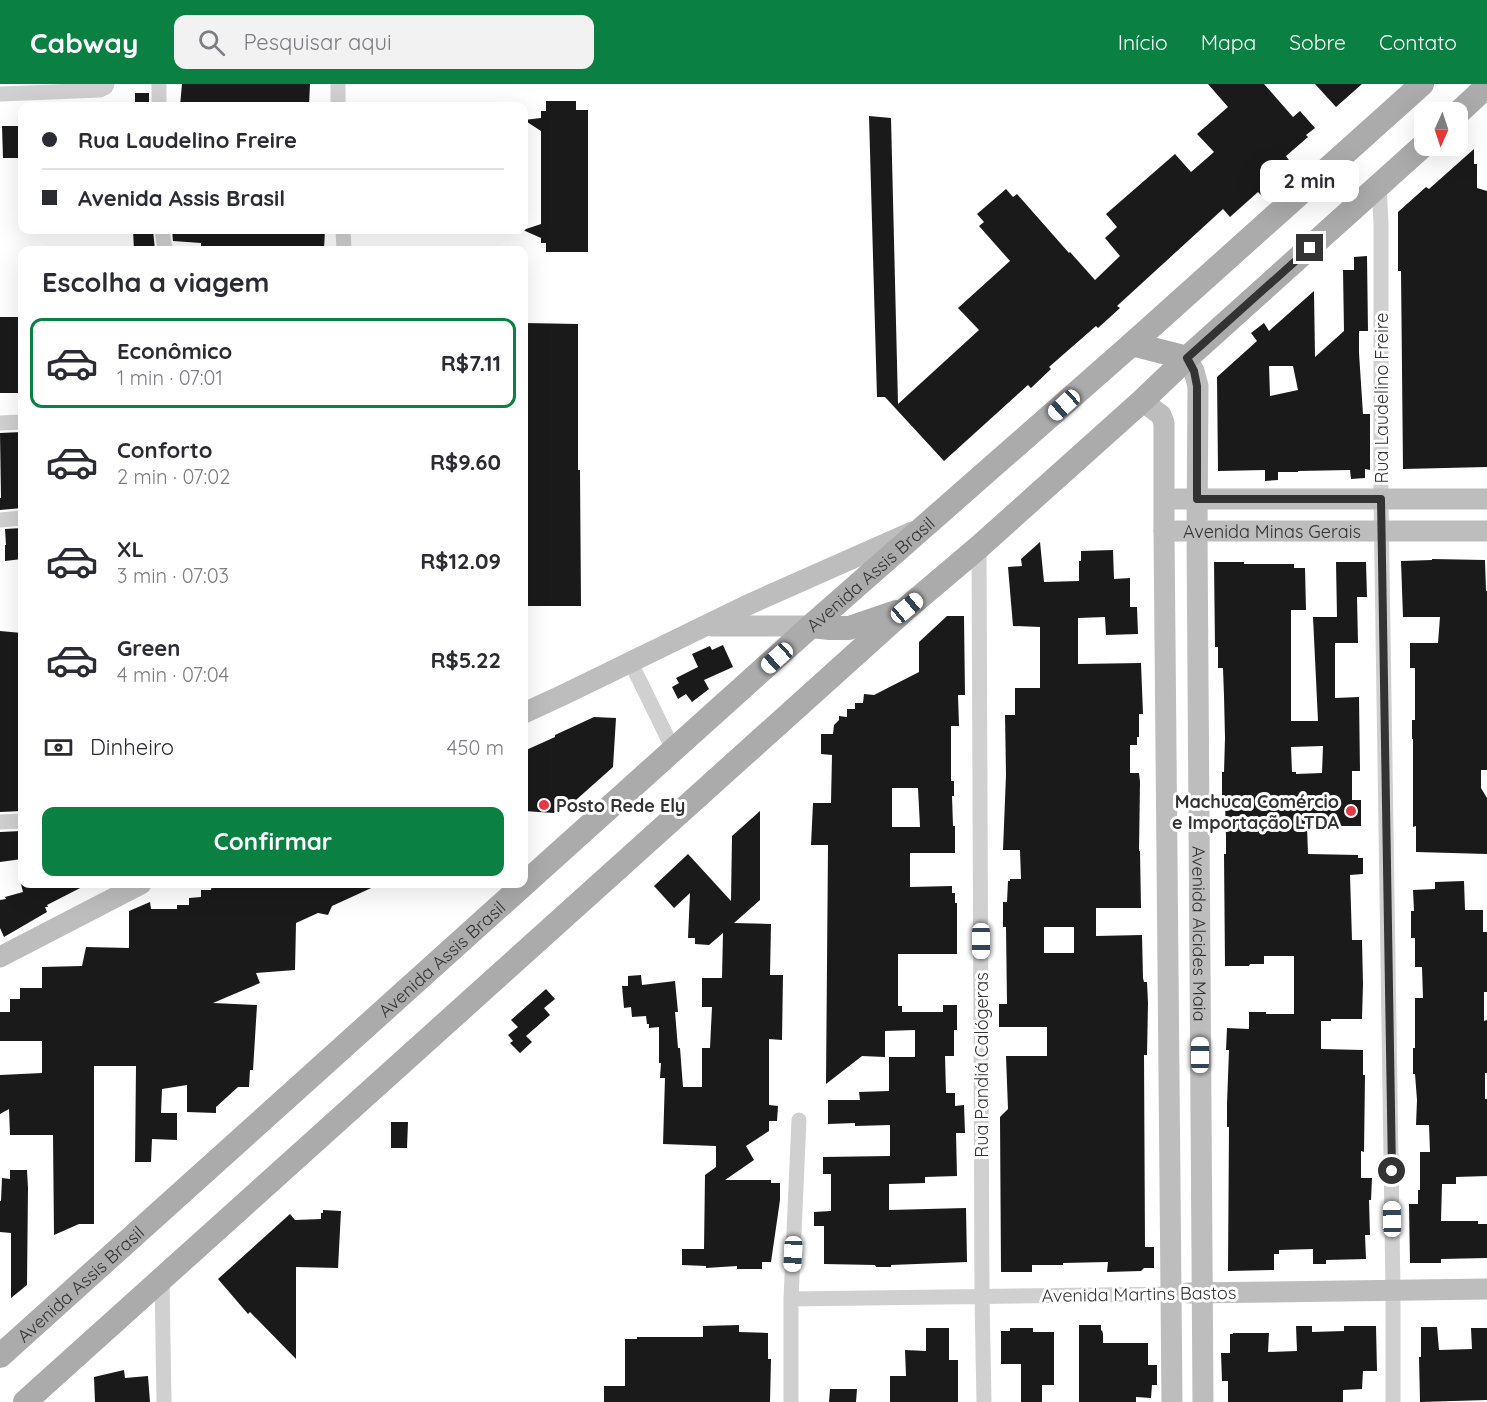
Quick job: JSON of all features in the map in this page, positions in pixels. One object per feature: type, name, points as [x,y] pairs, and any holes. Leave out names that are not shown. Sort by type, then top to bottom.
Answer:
[{"type":"main road","name":"Avenida Assis Brasil","points":[[528,882],[811,626],[1132,345],[1422,84]]},
{"type":"main road","points":[[1468,104],[1487,86]]},
{"type":"main road","points":[[25,1402],[1414,154]]},
{"type":"main road","points":[[1132,345],[1187,358]]},
{"type":"main road","points":[[811,626],[849,628],[907,608]]},
{"type":"main road","name":"Avenida Assis Brasil","points":[[0,1356],[521,888]]},
{"type":"street","points":[[0,95],[8,84]]},
{"type":"street","points":[[0,95],[100,90],[106,87],[106,84]]},
{"type":"street","points":[[159,84],[159,102]]},
{"type":"street","points":[[338,84],[338,102]]},
{"type":"street","name":"Rua Laudelino Freire","points":[[1380,186],[1381,499],[1393,1402]]},
{"type":"street","name":"Avenida Alcides Maia","points":[[1187,358],[1194,371],[1197,386],[1203,1402]]},
{"type":"street","name":"Avenida Alcides Maia","points":[[1142,401],[1161,415],[1164,423],[1172,1402]]},
{"type":"street","points":[[0,423],[18,422]]},
{"type":"street","name":"Avenida Minas Gerais","points":[[1165,499],[1487,499]]},
{"type":"street","points":[[0,520],[18,518]]},
{"type":"street","points":[[528,711],[752,603],[928,525]]},
{"type":"street","name":"Avenida Minas Gerais","points":[[1164,531],[1487,531]]},
{"type":"street","name":"Rua Pandiá Calógeras","points":[[979,547],[984,1402]]},
{"type":"street","points":[[705,626],[811,626]]},
{"type":"street","points":[[631,663],[674,751]]},
{"type":"street","points":[[0,822],[18,822]]},
{"type":"street","points":[[0,957],[133,888]]},
{"type":"street","points":[[791,1402],[791,1299],[798,1120]]},
{"type":"street","points":[[162,1278],[165,1402]]},
{"type":"street","name":"Avenida Martins Bastos","points":[[791,1299],[1487,1289]]},
{"type":"building","points":[[182,84],[310,84],[309,102],[180,102]]},
{"type":"building","points":[[1208,84],[1264,84],[1293,117],[1300,111],[1315,128],[1286,156],[1291,163],[1276,177],[1280,181],[1263,197],[1258,192],[1230,217],[1223,209],[1117,306],[1120,308],[1098,328],[1096,326],[1049,367],[1051,369],[1031,388],[1028,385],[944,461],[885,397],[877,397],[869,116],[891,118],[898,404],[979,330],[958,308],[1010,261],[979,226],[984,222],[977,214],[1006,189],[1013,197],[1017,194],[1095,280],[1120,256],[1105,238],[1117,227],[1106,214],[1175,154],[1191,172],[1214,152],[1197,134],[1228,107]]},
{"type":"building","points":[[1315,84],[1362,84],[1336,107]]},
{"type":"building","points":[[135,93],[149,93],[149,102],[135,102]]},
{"type":"building","points":[[546,101],[576,101],[576,110],[588,110],[588,252],[546,252],[546,243],[541,243],[541,238],[528,232],[528,228],[541,224],[541,131],[528,123],[528,120],[541,118],[541,111],[546,111]]},
{"type":"building","points":[[2,126],[18,126],[18,158],[3,158]]},
{"type":"building","points":[[1474,149],[1474,164],[1477,164],[1477,188],[1487,191],[1487,467],[1403,469],[1401,271],[1398,271],[1398,212],[1426,187],[1429,189]]},
{"type":"building","points":[[133,234],[153,234],[155,246],[134,246]]},
{"type":"building","points":[[172,234],[325,234],[324,246],[201,246],[201,243],[173,241]]},
{"type":"building","points":[[1367,256],[1368,331],[1359,331],[1363,414],[1370,414],[1370,470],[1365,469],[1365,478],[1351,479],[1350,470],[1298,471],[1278,472],[1278,480],[1265,481],[1265,470],[1218,471],[1217,377],[1257,341],[1251,333],[1264,323],[1269,331],[1314,291],[1315,357],[1344,331],[1343,270],[1354,270],[1354,257]],"holes":[[[1269,366],[1293,366],[1298,390],[1270,396]]]},
{"type":"building","points":[[0,317],[18,317],[18,393],[0,393]]},
{"type":"building","points":[[528,323],[578,324],[581,606],[528,606]]},
{"type":"building","points":[[18,432],[18,508],[0,510],[0,433]]},
{"type":"building","points":[[18,528],[18,559],[5,561],[5,529]]},
{"type":"building","points":[[1040,542],[1044,582],[1079,581],[1081,551],[1113,550],[1114,579],[1130,578],[1130,607],[1137,607],[1138,634],[1106,635],[1105,617],[1078,618],[1078,664],[1141,663],[1143,714],[1139,714],[1137,745],[1130,745],[1130,773],[1139,773],[1140,782],[1141,908],[1096,908],[1096,936],[1142,935],[1143,978],[1144,982],[1147,982],[1148,1003],[1147,1055],[1144,1055],[1145,1247],[1154,1247],[1154,1268],[1144,1268],[1141,1271],[1107,1272],[1108,1262],[1032,1265],[1032,1272],[1001,1272],[1000,1117],[1008,1109],[1006,1056],[1047,1056],[1047,1027],[999,1027],[999,1004],[1007,1004],[1006,927],[1003,927],[1003,902],[1007,902],[1008,881],[1021,879],[1020,850],[1003,850],[1006,775],[1005,715],[1015,715],[1015,688],[1040,688],[1040,627],[1013,626],[1008,567],[1022,566],[1021,559]],"holes":[[[1044,927],[1074,927],[1074,953],[1044,953]]]},
{"type":"building","points":[[1485,560],[1487,770],[1481,770],[1481,788],[1487,798],[1487,854],[1416,852],[1416,826],[1413,827],[1412,739],[1412,720],[1415,720],[1415,668],[1410,668],[1410,643],[1438,643],[1440,617],[1403,617],[1401,561]]},
{"type":"building","points":[[1214,562],[1294,564],[1294,568],[1305,568],[1306,610],[1291,610],[1291,721],[1318,721],[1313,617],[1337,617],[1336,562],[1366,562],[1367,597],[1357,597],[1358,643],[1335,643],[1335,698],[1359,697],[1360,771],[1352,771],[1352,800],[1361,800],[1361,826],[1307,826],[1308,854],[1358,855],[1358,858],[1363,858],[1363,874],[1350,875],[1352,940],[1362,940],[1362,1019],[1321,1021],[1321,1049],[1363,1050],[1364,1152],[1361,1151],[1361,1178],[1372,1178],[1371,1200],[1369,1200],[1370,1235],[1365,1235],[1366,1259],[1326,1260],[1326,1264],[1313,1264],[1313,1249],[1279,1250],[1279,1254],[1274,1254],[1274,1270],[1228,1271],[1229,1050],[1226,1050],[1227,1028],[1249,1029],[1249,1012],[1294,1014],[1294,956],[1264,956],[1264,964],[1225,966],[1224,854],[1226,854],[1226,837],[1225,801],[1222,801],[1224,696],[1223,668],[1218,668],[1218,647],[1215,647]],"holes":[[[1323,746],[1322,773],[1296,774],[1292,772],[1291,747]]]},
{"type":"building","points":[[947,616],[964,616],[965,695],[958,695],[959,726],[951,726],[955,853],[910,853],[910,887],[952,886],[952,893],[955,893],[955,903],[957,903],[957,954],[898,954],[898,1006],[902,1006],[902,1012],[943,1012],[943,1005],[957,1005],[954,1056],[945,1056],[946,1093],[955,1093],[955,1106],[964,1105],[965,1133],[956,1133],[957,1176],[925,1177],[925,1183],[889,1184],[889,1210],[966,1208],[967,1262],[891,1265],[891,1267],[824,1264],[824,1226],[814,1226],[814,1212],[831,1211],[831,1174],[823,1174],[823,1157],[890,1156],[890,1125],[828,1124],[828,1100],[860,1100],[859,1092],[889,1091],[889,1057],[915,1057],[915,1030],[885,1031],[885,1057],[862,1056],[826,1084],[828,845],[811,845],[813,803],[831,803],[832,755],[821,754],[821,734],[833,734],[834,725],[839,720],[839,716],[847,717],[847,709],[855,709],[855,703],[863,703],[864,694],[874,695],[919,672],[919,642]],"holes":[[[892,788],[918,788],[920,827],[892,827]]]},
{"type":"building","points":[[0,631],[18,633],[18,811],[0,812]]},
{"type":"building","points":[[723,645],[733,667],[704,680],[709,689],[692,702],[686,694],[678,699],[672,687],[679,683],[676,678],[698,667],[692,654],[710,646],[712,650]]},
{"type":"building","points":[[594,717],[616,718],[613,767],[567,808],[559,807],[554,813],[528,811],[528,749]]},
{"type":"building","points":[[760,811],[760,900],[734,923],[771,924],[770,975],[783,975],[782,1040],[769,1039],[769,1105],[778,1106],[777,1121],[769,1121],[769,1131],[746,1146],[754,1160],[725,1180],[771,1180],[771,1183],[780,1183],[780,1200],[771,1262],[762,1262],[762,1269],[682,1265],[682,1249],[704,1249],[705,1175],[716,1167],[716,1146],[663,1144],[665,1078],[660,1078],[659,1027],[649,1028],[646,1016],[632,1017],[631,1007],[624,1008],[622,986],[628,986],[628,976],[641,975],[642,985],[675,981],[678,1012],[675,1012],[683,1087],[702,1087],[702,1048],[710,1048],[712,1007],[702,1007],[702,978],[722,978],[723,933],[709,945],[695,944],[695,938],[688,938],[690,893],[674,908],[654,886],[688,854],[731,901],[732,836]]},
{"type":"building","points":[[18,831],[18,860],[0,862],[0,832]]},
{"type":"building","points":[[1464,881],[1465,910],[1483,910],[1483,932],[1487,932],[1487,992],[1484,992],[1484,1021],[1487,1020],[1485,1099],[1487,1099],[1487,1176],[1456,1177],[1456,1184],[1442,1184],[1441,1221],[1478,1221],[1478,1224],[1487,1224],[1487,1258],[1441,1259],[1441,1263],[1410,1263],[1409,1204],[1418,1204],[1420,1152],[1430,1152],[1429,1125],[1416,1125],[1417,1100],[1415,1074],[1413,1074],[1415,998],[1423,998],[1422,967],[1415,967],[1415,938],[1411,938],[1411,911],[1414,911],[1413,890],[1435,889],[1435,882]]},
{"type":"building","points":[[22,888],[80,888],[47,905],[48,907],[45,907],[47,912],[4,937],[0,928],[0,900],[23,892]]},
{"type":"building","points":[[211,888],[371,888],[332,906],[328,915],[318,913],[296,923],[295,970],[256,973],[260,983],[213,1003],[257,1005],[253,1070],[250,1070],[249,1087],[238,1087],[216,1107],[216,1113],[187,1112],[187,1085],[162,1089],[161,1113],[177,1113],[177,1140],[152,1139],[151,1162],[135,1162],[136,1066],[94,1066],[94,1224],[79,1224],[54,1235],[53,1135],[10,1135],[9,1109],[0,1114],[0,1075],[42,1073],[42,1041],[0,1041],[0,1012],[10,1012],[10,999],[20,999],[20,988],[42,988],[42,967],[82,966],[86,947],[129,948],[129,911],[150,902],[151,909],[177,909],[177,905],[189,905],[189,898],[201,897],[201,890],[211,890]]},
{"type":"building","points":[[546,989],[555,999],[544,1008],[550,1015],[526,1036],[532,1042],[520,1053],[510,1043],[513,1041],[508,1035],[518,1027],[511,1020]]},
{"type":"building","points":[[391,1122],[408,1122],[407,1148],[391,1148]]},
{"type":"building","points":[[10,1170],[27,1170],[28,1188],[27,1285],[11,1298],[11,1233],[0,1232],[2,1178],[10,1179]]},
{"type":"building","points":[[323,1210],[341,1211],[338,1268],[296,1267],[296,1359],[250,1312],[248,1314],[218,1279],[290,1214],[295,1220],[321,1219]]},
{"type":"building","points":[[739,1325],[739,1332],[768,1333],[768,1359],[771,1359],[770,1402],[604,1402],[604,1386],[625,1386],[625,1339],[703,1337],[703,1326]]},
{"type":"building","points":[[1079,1325],[1101,1325],[1103,1343],[1148,1343],[1148,1365],[1157,1365],[1157,1385],[1152,1385],[1151,1398],[1136,1397],[1136,1402],[1079,1402]]},
{"type":"building","points":[[1296,1326],[1312,1326],[1312,1332],[1344,1331],[1344,1326],[1376,1326],[1377,1371],[1363,1371],[1362,1389],[1343,1390],[1343,1402],[1228,1402],[1228,1381],[1222,1381],[1221,1353],[1230,1353],[1230,1334],[1269,1333],[1268,1352],[1297,1351]]},
{"type":"building","points":[[1421,1327],[1437,1327],[1439,1350],[1472,1349],[1471,1328],[1487,1328],[1487,1400],[1420,1402]]},
{"type":"building","points":[[926,1328],[949,1328],[949,1360],[958,1360],[958,1402],[890,1402],[890,1376],[906,1376],[905,1350],[926,1351]]},
{"type":"building","points":[[1010,1328],[1033,1328],[1033,1332],[1054,1332],[1054,1385],[1042,1385],[1042,1402],[1021,1402],[1021,1364],[1001,1364],[1001,1331],[1010,1331]]},
{"type":"building","points":[[124,1370],[125,1378],[148,1376],[150,1402],[95,1402],[94,1377]]},
{"type":"building","points":[[830,1389],[857,1389],[856,1402],[829,1402]]},
{"type":"place","name":"Posto Rede Ely","points":[[544,805]]},
{"type":"place","name":"Machuca Comércio e Importação LTDA","points":[[1351,811]]},
{"type":"route","points":[[1310,248],[1187,358],[1194,371],[1197,386],[1197,499],[1381,499],[1392,1171]]}]
